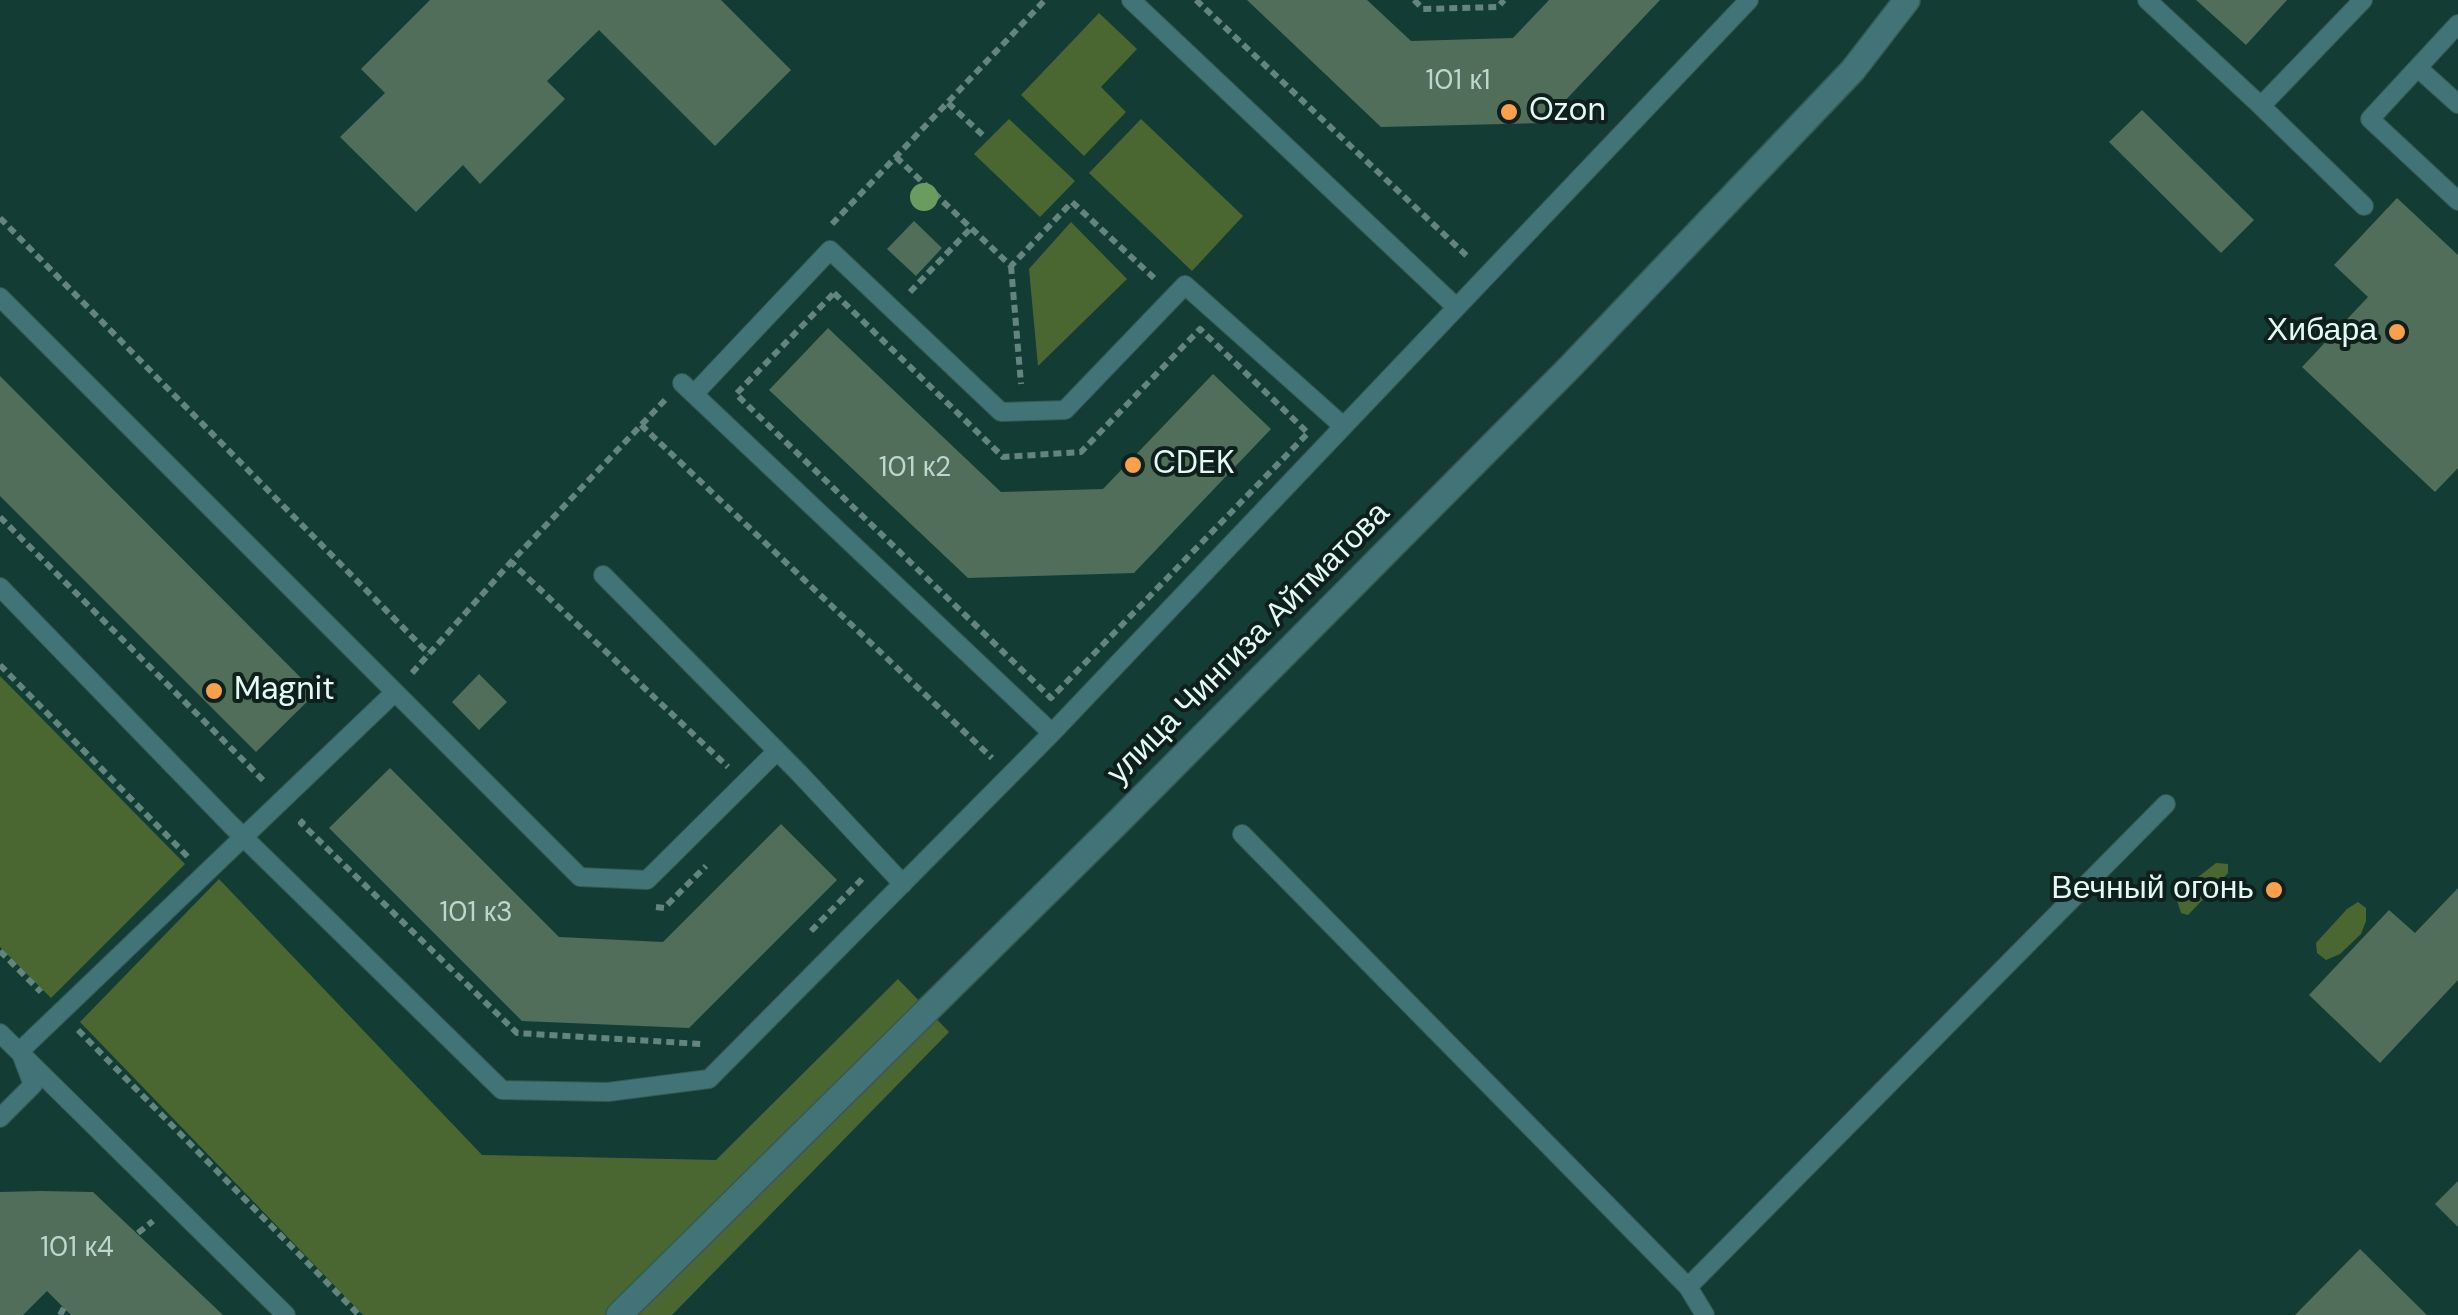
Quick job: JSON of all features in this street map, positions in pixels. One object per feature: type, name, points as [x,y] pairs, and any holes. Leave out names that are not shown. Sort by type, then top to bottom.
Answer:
[{"type":"street","name":"улица Чингиза Айтматова","points":[[619,1315],[1116,824],[1571,366],[1853,70],[1907,0]]},
{"type":"lane","points":[[1131,0],[1456,307]]},
{"type":"lane","points":[[0,587],[244,836],[502,1090],[608,1092],[709,1079],[1052,733],[1748,0]]},
{"type":"lane","points":[[2147,0],[2364,206]]},
{"type":"lane","points":[[2261,106],[2363,0]]},
{"type":"lane","points":[[2454,189],[2370,120],[2458,24]]},
{"type":"lane","points":[[2418,68],[2458,104]]},
{"type":"lane","points":[[1052,733],[688,389],[830,250],[1001,412],[1065,410],[1185,284],[1343,426]]},
{"type":"lane","points":[[0,297],[580,877],[647,880],[777,751]]},
{"type":"lane","points":[[603,574],[903,884]]},
{"type":"lane","points":[[20,1052],[395,692]]},
{"type":"lane","points":[[1688,1287],[2166,804]]},
{"type":"lane","points":[[1242,834],[1688,1287],[1704,1315]]},
{"type":"lane","points":[[0,1033],[286,1315]]},
{"type":"lane","points":[[0,1118],[34,1085],[20,1052]]},
{"type":"path","points":[[1196,0],[1470,260]]},
{"type":"path","points":[[1414,0],[1423,8],[1498,7],[1504,0]]},
{"type":"path","points":[[948,102],[986,138]]},
{"type":"path","points":[[896,157],[1011,266],[1023,411]]},
{"type":"path","points":[[1011,266],[1072,202],[1173,297]]},
{"type":"path","points":[[0,218],[429,654]]},
{"type":"path","points":[[894,310],[971,228]]},
{"type":"path","points":[[834,293],[1003,456],[1081,452],[1200,329],[1308,433],[1051,698],[736,394],[834,293]]},
{"type":"path","points":[[641,425],[993,758]]},
{"type":"path","points":[[395,692],[607,461]]},
{"type":"path","points":[[0,517],[266,783],[279,770]]},
{"type":"path","points":[[511,562],[744,783]]},
{"type":"path","points":[[0,666],[194,864]]},
{"type":"path","points":[[314,810],[300,824],[517,1032],[699,1046]]},
{"type":"path","points":[[0,950],[359,1315]]},
{"type":"green space","points":[[1099,13],[1137,49],[1101,87],[1126,112],[1084,156],[1021,95]]},
{"type":"green space","points":[[1009,119],[1075,181],[1040,217],[974,154]]},
{"type":"green space","points":[[1141,119],[1243,216],[1192,271],[1089,173]]},
{"type":"green space","points":[[1071,222],[1127,279],[1038,366],[1029,269]]},
{"type":"green space","points":[[0,676],[185,864],[51,998],[0,947]]},
{"type":"green space","points":[[2216,863],[2228,864],[2228,873],[2188,915],[2181,913],[2176,897],[2179,892]]},
{"type":"green space","points":[[219,879],[482,1155],[716,1160],[898,979],[949,1032],[672,1315],[363,1315],[80,1022]]},
{"type":"green space","points":[[2358,902],[2366,908],[2361,934],[2340,954],[2326,960],[2317,953],[2316,943]]},
{"type":"building","points":[[430,0],[721,0],[791,70],[715,146],[599,30],[547,81],[565,99],[480,184],[463,165],[416,212],[340,137],[385,93],[361,69]]},
{"type":"building","points":[[1247,0],[1367,0],[1411,41],[1513,38],[1549,0],[1660,0],[1544,123],[1381,127]]},
{"type":"building","points":[[2196,0],[2287,0],[2246,45]]},
{"type":"building","points":[[2142,110],[2254,220],[2221,253],[2109,142]]},
{"type":"building","name":"Хибара","points":[[2397,198],[2458,255],[2458,468],[2435,492],[2302,367],[2368,297],[2334,265]]},
{"type":"building","points":[[914,221],[942,248],[916,276],[887,249]]},
{"type":"building","points":[[828,328],[1001,492],[1103,489],[1213,374],[1271,429],[1134,573],[968,578],[769,390]]},
{"type":"building","points":[[0,376],[316,693],[256,752],[0,496]]},
{"type":"building","points":[[479,674],[507,702],[479,730],[452,702]]},
{"type":"building","points":[[390,768],[559,937],[663,942],[781,824],[837,880],[689,1028],[522,1021],[329,828]]},
{"type":"building","points":[[2458,888],[2458,980],[2380,1063],[2309,995],[2389,910],[2415,933]]},
{"type":"building","points":[[2458,1181],[2458,1227],[2435,1204]]},
{"type":"building","points":[[0,1192],[93,1192],[223,1315],[71,1315],[47,1291],[23,1315],[0,1315]]},
{"type":"building","points":[[2360,1249],[2427,1315],[2295,1315]]},
{"type":"place","name":"Ozon","points":[[1509,112]]},
{"type":"place","name":"Хибара","points":[[2397,332]]},
{"type":"place","name":"CDEK","points":[[1133,465]]},
{"type":"place","name":"Magnit","points":[[214,691]]},
{"type":"place","name":"Вечный огонь","points":[[2274,890]]}]
